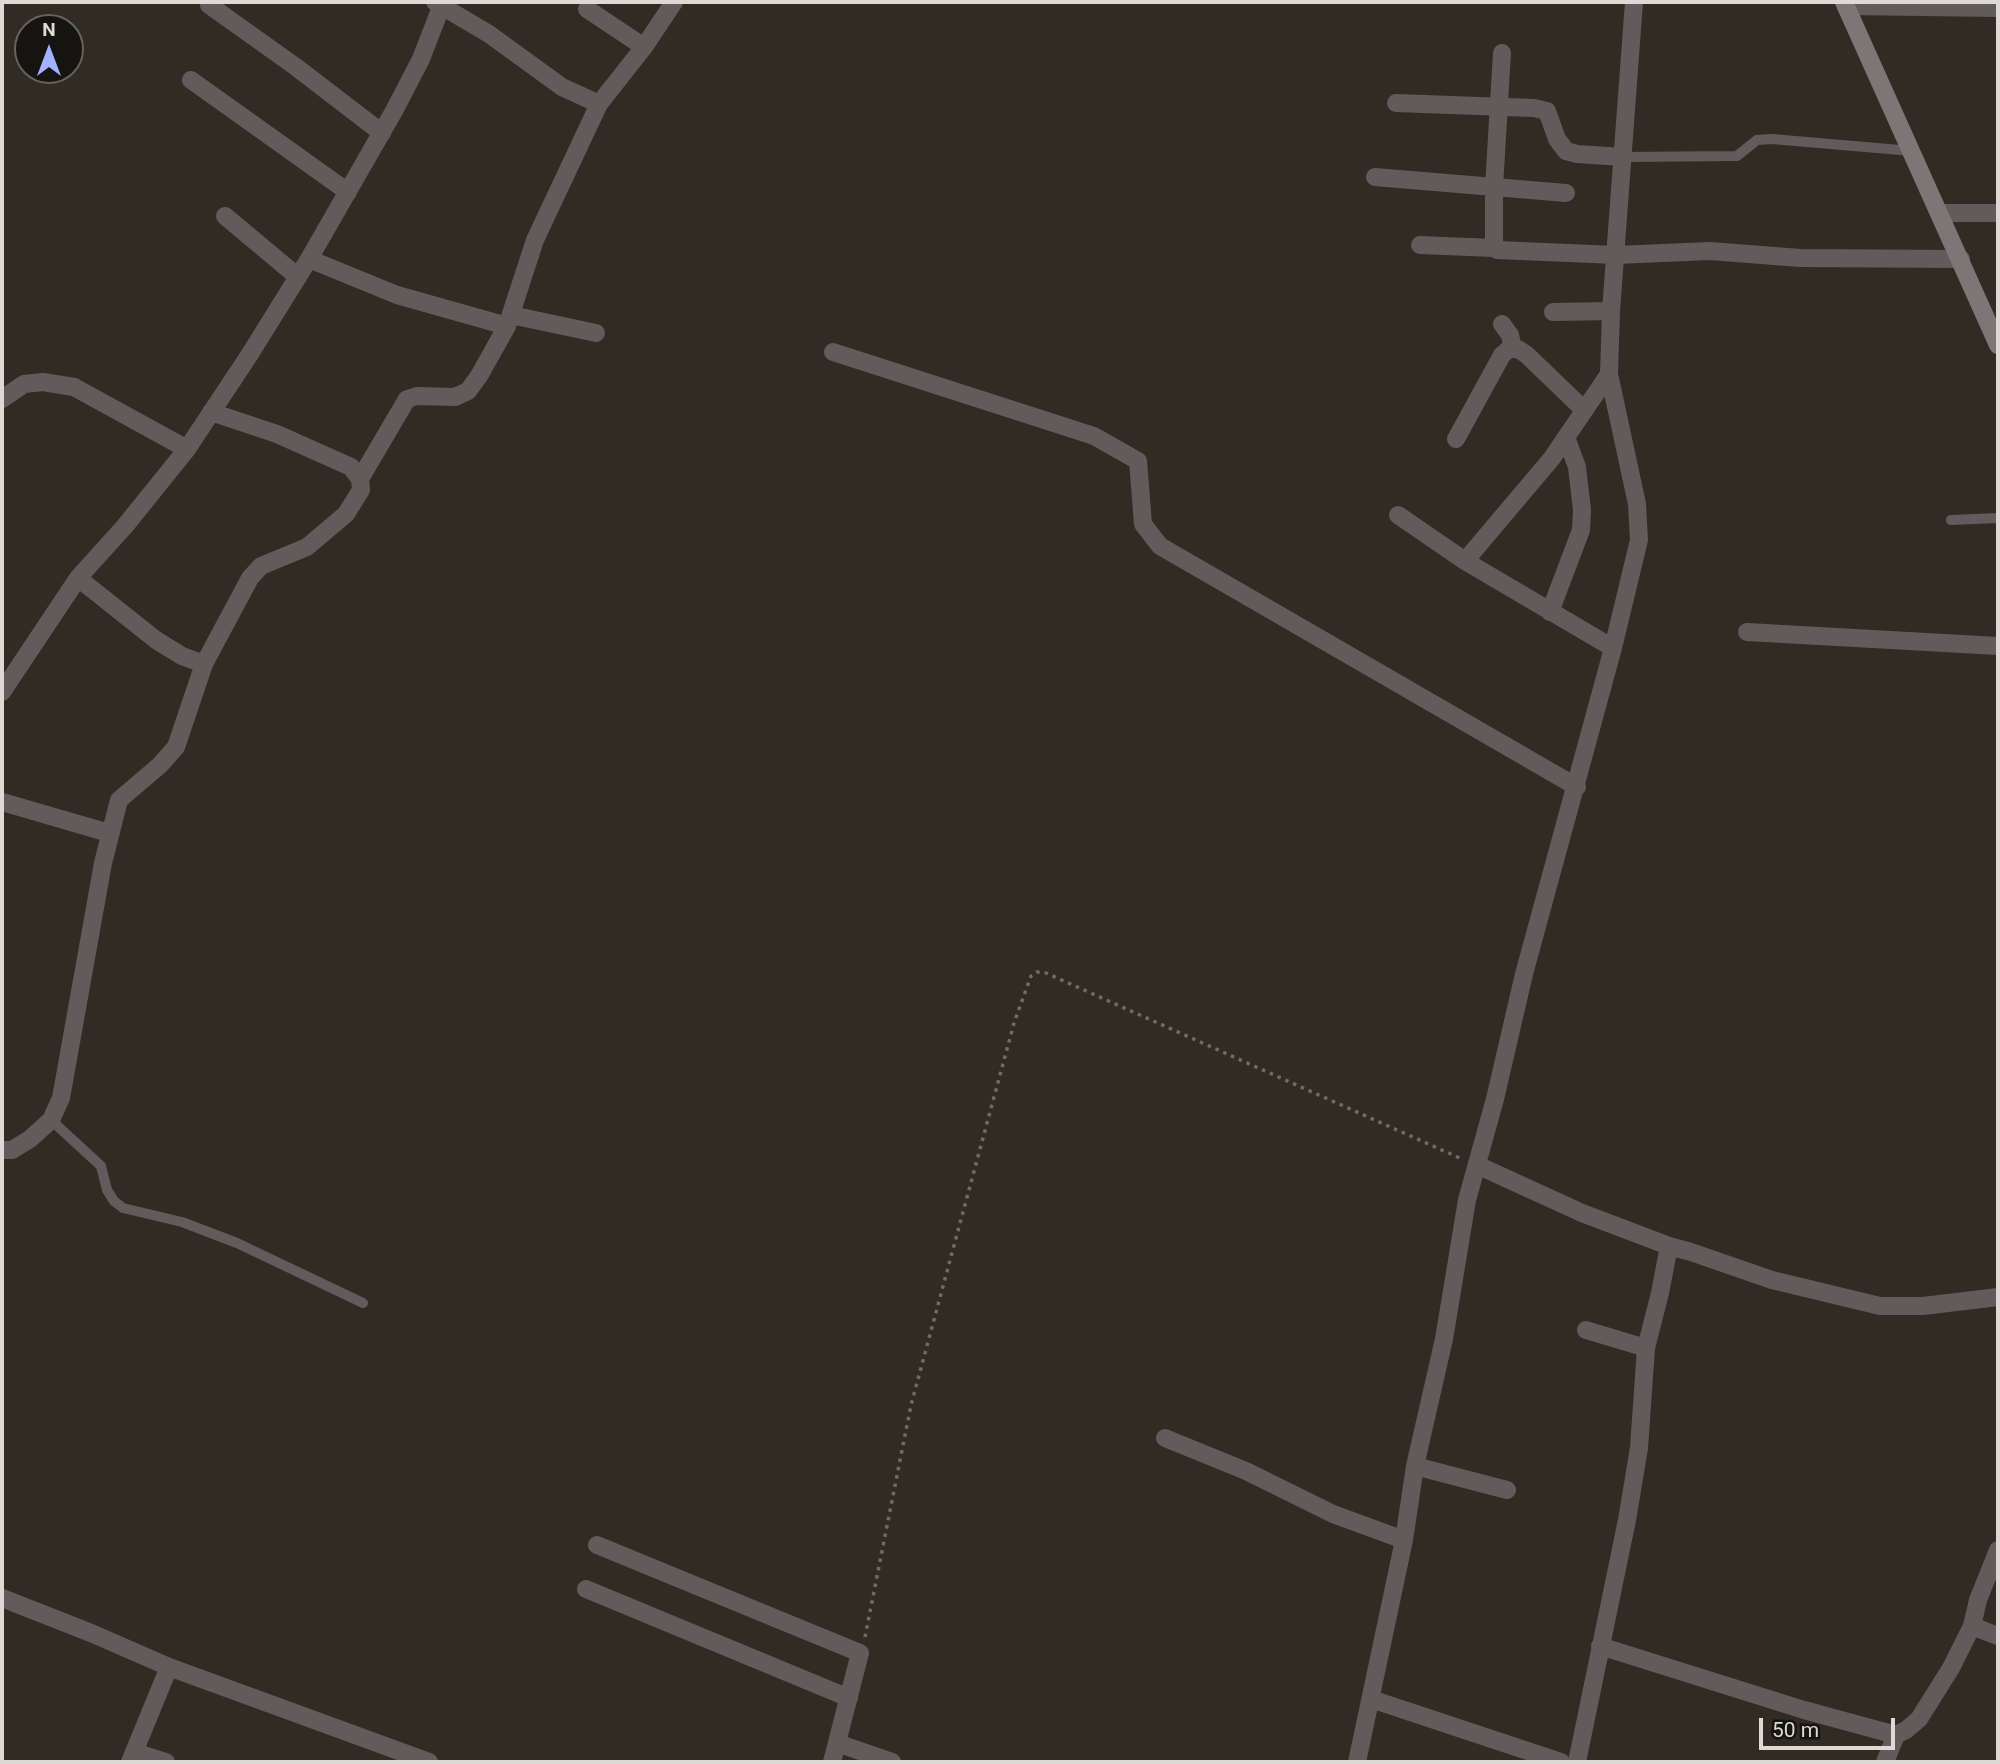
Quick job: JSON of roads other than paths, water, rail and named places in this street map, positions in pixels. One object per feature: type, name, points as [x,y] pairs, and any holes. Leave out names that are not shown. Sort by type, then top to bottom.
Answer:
[{"type":"street","points":[[360,479],[407,399],[417,396],[455,397],[468,391],[479,376],[509,321],[535,240],[599,104],[644,47],[674,2]]},
{"type":"street","points":[[1357,1762],[1404,1540],[1415,1466],[1444,1339],[1467,1200],[1524,974],[1614,648],[1639,540],[1639,522],[1609,374],[1611,311],[1634,2]]},
{"type":"street","points":[[2,692],[78,578],[125,526],[187,449],[298,277],[382,133],[421,59],[440,3],[489,34],[562,88],[599,104]]},
{"type":"street","points":[[1998,8],[1845,4],[1998,345]]},
{"type":"street","points":[[209,5],[296,66],[382,133]]},
{"type":"street","points":[[587,9],[644,47]]},
{"type":"street","points":[[1494,248],[1494,187],[1502,53]]},
{"type":"street","points":[[191,80],[348,192]]},
{"type":"street","points":[[1396,103],[1499,106],[1547,111],[1557,139],[1566,151],[1577,155],[1623,157]]},
{"type":"street","points":[[1375,177],[1566,193]]},
{"type":"street","points":[[1940,213],[1998,214]]},
{"type":"street","points":[[225,216],[298,277]]},
{"type":"street","points":[[1420,245],[1616,255],[1710,251],[1800,258],[1961,259]]},
{"type":"street","points":[[309,259],[397,295],[509,321],[596,333]]},
{"type":"street","points":[[1553,312],[1611,311]]},
{"type":"street","points":[[1502,324],[1510,335],[1513,349]]},
{"type":"street","points":[[1513,349],[1527,355],[1583,409]]},
{"type":"street","points":[[1456,439],[1502,355],[1513,349]]},
{"type":"street","points":[[833,352],[1094,436],[1138,461],[1143,523],[1160,546],[1577,787]]},
{"type":"street","points":[[1465,561],[1552,458],[1609,374]]},
{"type":"street","points":[[2,399],[24,384],[43,382],[74,387],[187,449]]},
{"type":"street","points":[[2,1150],[12,1150],[30,1139],[51,1120],[61,1098],[109,833],[119,800],[160,765],[176,747],[204,664],[250,578],[261,566],[307,547],[346,514],[361,491],[360,479],[351,467],[277,434],[211,412]]},
{"type":"street","points":[[1550,612],[1581,530],[1582,510],[1577,467],[1566,437]]},
{"type":"street","points":[[1398,515],[1465,561],[1614,648]]},
{"type":"street","points":[[78,578],[156,640],[182,656],[204,664]]},
{"type":"street","points":[[1746,632],[1998,646]]},
{"type":"street","points":[[2,802],[109,833]]},
{"type":"street","points":[[1477,1166],[1582,1213],[1669,1247],[1772,1280],[1880,1306],[1923,1306],[1998,1297]]},
{"type":"street","points":[[1577,1762],[1627,1520],[1639,1448],[1646,1348],[1669,1247]]},
{"type":"street","points":[[1587,1330],[1646,1348]]},
{"type":"street","points":[[1166,1437],[1246,1471],[1333,1514],[1404,1540]]},
{"type":"street","points":[[1415,1466],[1507,1490]]},
{"type":"street","points":[[597,1545],[860,1653],[832,1762]]},
{"type":"street","points":[[1885,1762],[1896,1735],[1919,1719],[1951,1668],[1972,1626],[1978,1600],[1998,1550]]},
{"type":"street","points":[[586,1589],[849,1698]]},
{"type":"street","points":[[2,1598],[169,1667],[429,1762]]},
{"type":"street","points":[[1972,1626],[1998,1636]]},
{"type":"street","points":[[1600,1646],[1784,1704],[1896,1735]]},
{"type":"street","points":[[166,1762],[132,1757],[169,1667]]},
{"type":"street","points":[[1371,1699],[1561,1762]]},
{"type":"street","points":[[836,1743],[892,1762]]},
{"type":"lane","points":[[1623,157],[1737,156],[1757,141],[1772,139],[1912,151]]},
{"type":"lane","points":[[1951,520],[1998,518]]},
{"type":"lane","points":[[51,1120],[101,1166],[107,1190],[123,1208],[182,1222],[237,1242],[363,1303]]}]
